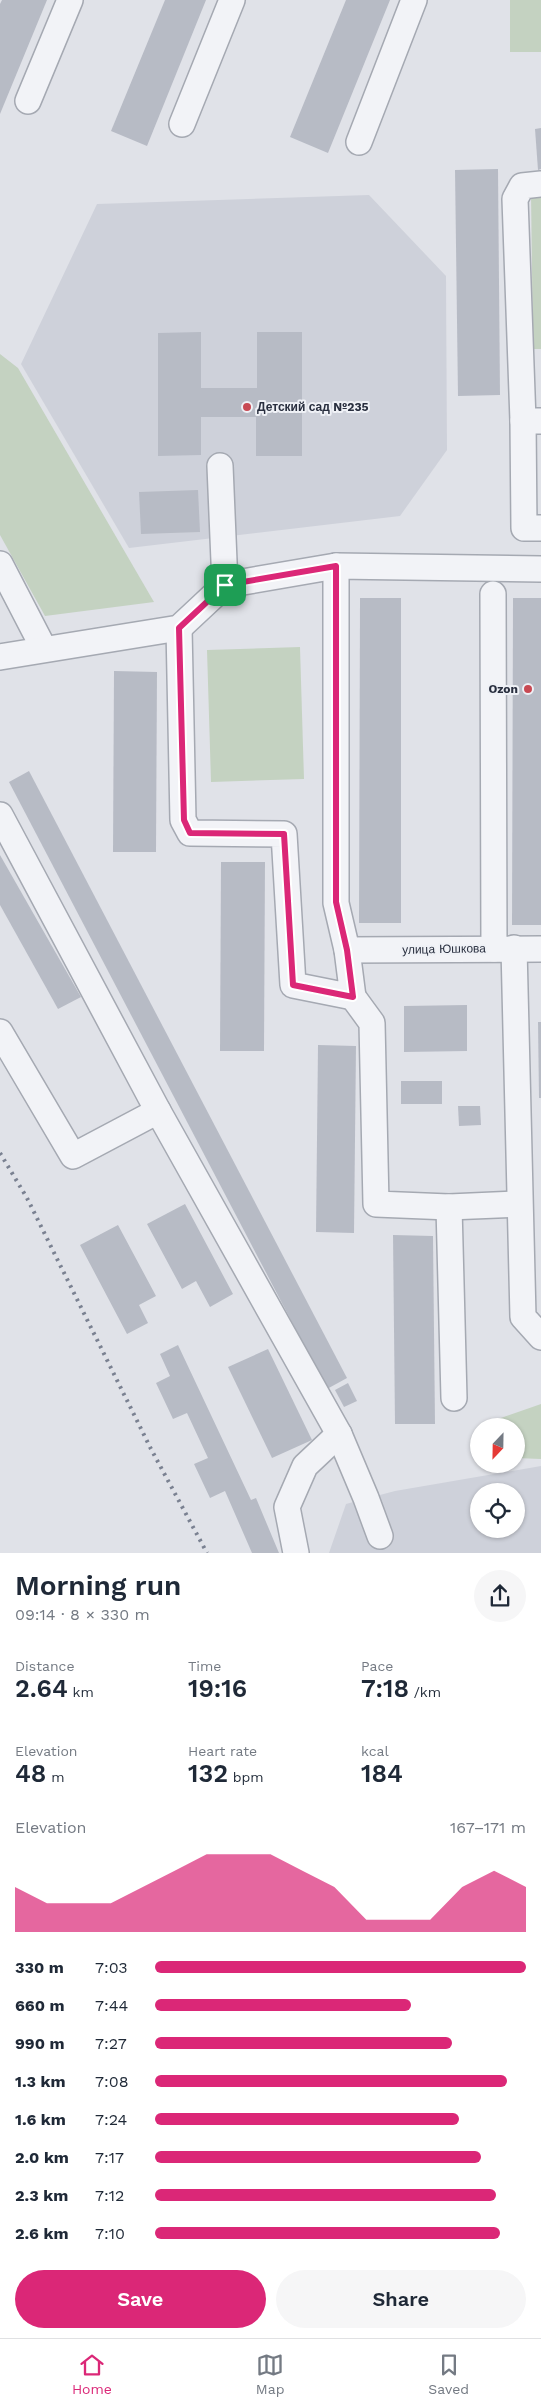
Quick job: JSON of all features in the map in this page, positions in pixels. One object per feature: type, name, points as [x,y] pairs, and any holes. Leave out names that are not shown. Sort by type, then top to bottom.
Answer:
[{"type":"street","points":[[28,101],[70,0]]},
{"type":"street","points":[[182,124],[232,0]]},
{"type":"street","points":[[359,142],[414,0]]},
{"type":"street","points":[[541,184],[522,186],[516,199],[532,421],[524,528],[541,528]]},
{"type":"street","points":[[220,466],[225,585]]},
{"type":"street","points":[[0,564],[44,649]]},
{"type":"street","points":[[336,566],[336,902],[347,950],[353,997],[372,1023],[376,1204],[450,1207],[519,1204]]},
{"type":"street","points":[[0,657],[179,628],[225,585],[336,566],[541,569]]},
{"type":"street","points":[[493,594],[504,948],[519,1204],[523,1317],[541,1337]]},
{"type":"street","points":[[179,628],[184,820],[190,833],[284,834],[293,985],[353,997]]},
{"type":"street","points":[[0,815],[158,1110],[339,1434],[380,1536]]},
{"type":"street","name":"улица Юшкова","points":[[347,950],[541,949]]},
{"type":"street","points":[[0,1032],[73,1156],[158,1110]]},
{"type":"street","points":[[450,1207],[454,1398]]},
{"type":"street","points":[[296,1553],[287,1507],[305,1466],[339,1434]]},
{"type":"shaded area","name":"Детский сад №235","points":[[369,195],[446,276],[447,450],[400,516],[129,548],[21,364],[97,204]]},
{"type":"shaded area","points":[[541,1466],[541,1553],[329,1553],[346,1504],[395,1491],[500,1473],[525,1473],[525,1469]]},
{"type":"green space","points":[[510,0],[541,0],[541,52],[510,52]]},
{"type":"green space","points":[[531,194],[541,194],[541,349],[533,349]]},
{"type":"green space","points":[[0,354],[18,368],[154,602],[45,616],[0,535]]},
{"type":"green space","points":[[300,647],[304,779],[211,782],[207,650]]},
{"type":"green space","points":[[541,1404],[541,1459],[525,1458],[525,1418],[501,1418]]},
{"type":"building","points":[[2,0],[47,0],[0,114],[0,4]]},
{"type":"building","points":[[165,0],[206,0],[147,146],[111,131]]},
{"type":"building","points":[[346,0],[390,0],[328,153],[290,137]]},
{"type":"building","points":[[541,128],[541,169],[538,170],[535,129]]},
{"type":"building","points":[[498,169],[500,395],[458,396],[455,170]]},
{"type":"building","points":[[201,332],[201,388],[257,388],[257,332],[302,332],[302,456],[256,456],[256,417],[201,417],[201,455],[158,456],[158,333]]},
{"type":"building","points":[[198,490],[200,532],[141,534],[139,492]]},
{"type":"building","points":[[360,598],[401,598],[401,923],[359,923]]},
{"type":"building","points":[[513,598],[541,598],[541,925],[512,925]]},
{"type":"building","points":[[114,671],[157,672],[156,852],[113,852]]},
{"type":"building","points":[[29,771],[347,1378],[327,1389],[9,782]]},
{"type":"building","points":[[0,855],[81,997],[58,1009],[0,905]]},
{"type":"building","points":[[221,862],[265,862],[264,1051],[220,1051]]},
{"type":"building","points":[[467,1005],[467,1051],[404,1052],[404,1006]]},
{"type":"building","points":[[538,1022],[541,1022],[541,1098],[539,1098]]},
{"type":"building","points":[[318,1045],[356,1046],[354,1233],[316,1232]]},
{"type":"building","points":[[401,1081],[442,1081],[442,1104],[401,1104]]},
{"type":"building","points":[[458,1106],[480,1106],[481,1125],[459,1126]]},
{"type":"building","points":[[185,1204],[233,1294],[210,1307],[196,1281],[182,1289],[147,1224]]},
{"type":"building","points":[[118,1225],[156,1296],[139,1305],[148,1323],[127,1334],[80,1245]]},
{"type":"building","points":[[393,1235],[433,1236],[435,1424],[395,1424]]},
{"type":"building","points":[[178,1345],[251,1500],[256,1498],[279,1553],[252,1553],[225,1491],[210,1498],[194,1464],[208,1458],[187,1413],[173,1419],[156,1383],[170,1376],[160,1354]]},
{"type":"building","points":[[268,1349],[312,1440],[272,1458],[228,1367]]},
{"type":"building","points":[[348,1383],[357,1401],[344,1407],[335,1390]]},
{"type":"railway","points":[[0,1153],[27,1198],[151,1449],[207,1553]]},
{"type":"place","name":"Детский сад №235","points":[[247,407]]},
{"type":"place","name":"Ozon","points":[[528,689]]},
{"type":"route","points":[[336,566],[338,800],[336,902],[347,950],[353,997],[293,985],[284,834],[190,833],[184,820],[179,628],[225,585],[336,566]]}]
